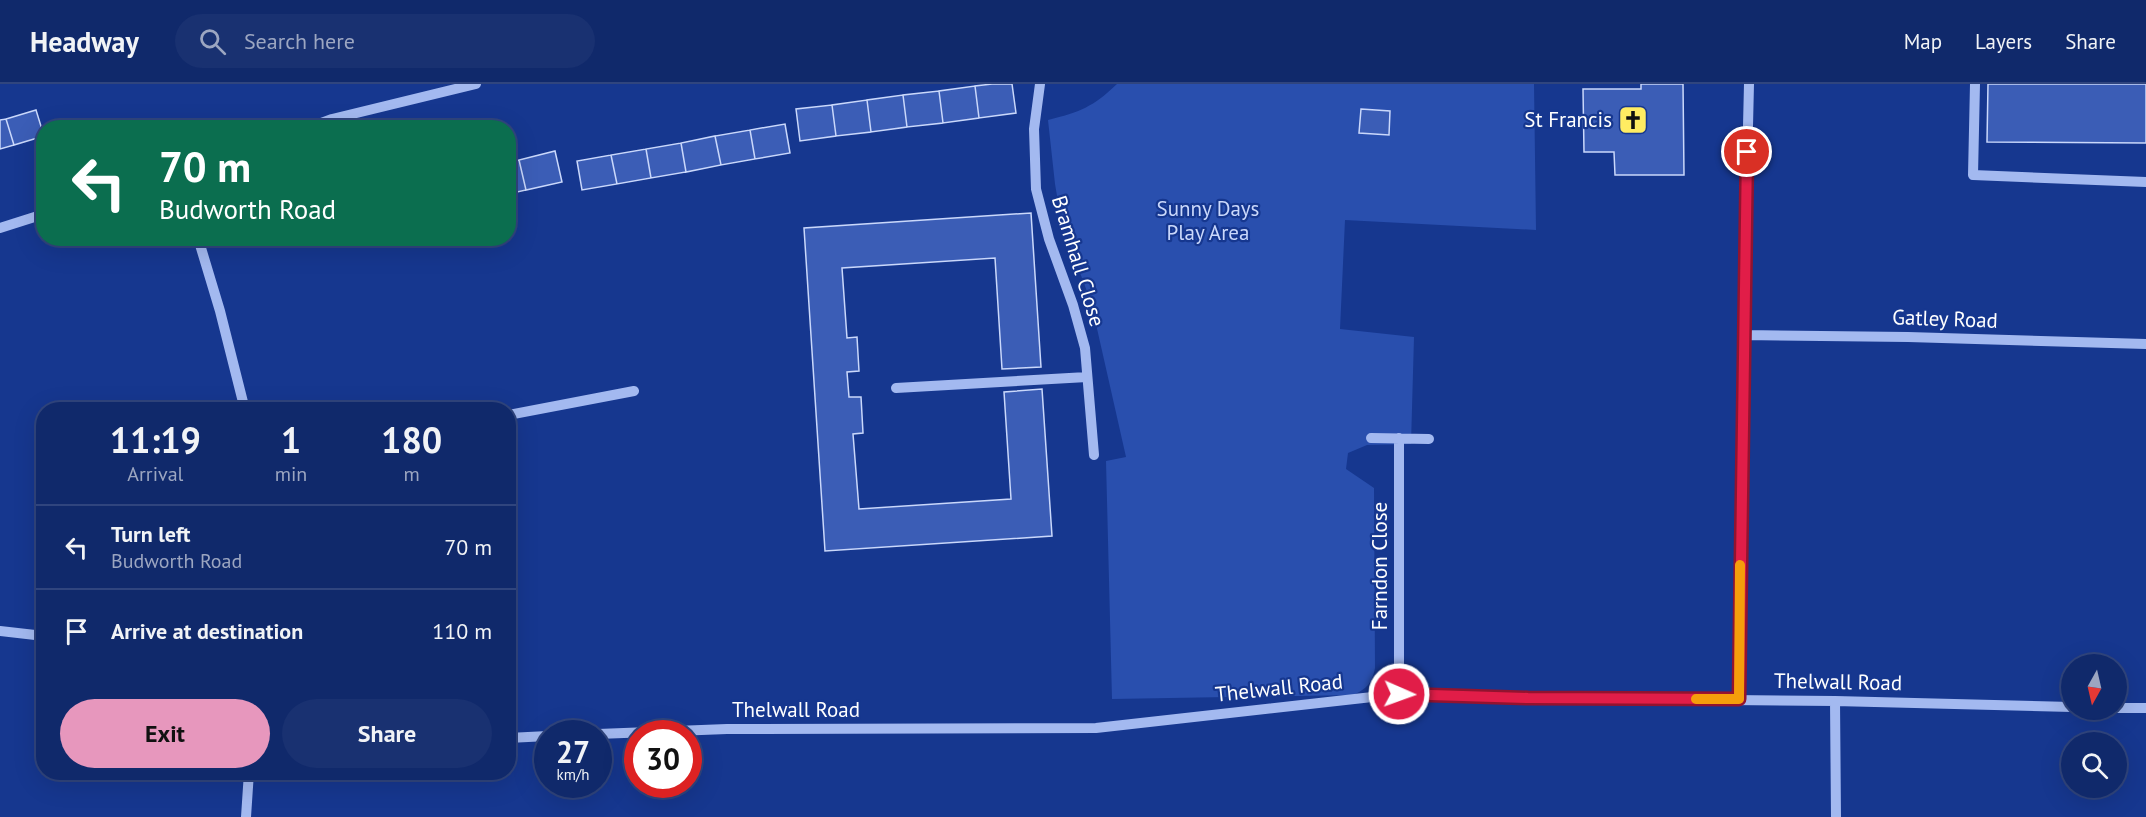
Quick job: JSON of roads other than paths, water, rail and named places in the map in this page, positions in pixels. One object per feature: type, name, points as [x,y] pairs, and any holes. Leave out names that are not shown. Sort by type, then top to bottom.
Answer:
[{"type":"street","points":[[329,120],[476,84]]},
{"type":"street","name":"Bramhall Close","points":[[1040,84],[1034,129],[1036,189],[1049,239],[1073,304],[1085,348],[1094,455]]},
{"type":"street","points":[[1739,699],[1743,334],[1749,84]]},
{"type":"street","points":[[1975,84],[1972,175],[2146,183]]},
{"type":"street","points":[[0,228],[36,217]]},
{"type":"street","points":[[200,246],[243,402]]},
{"type":"street","name":"Gatley Road","points":[[1743,334],[2146,344]]},
{"type":"street","points":[[896,388],[1087,377]]},
{"type":"street","points":[[516,413],[634,391]]},
{"type":"street","points":[[1371,438],[1429,439]]},
{"type":"street","name":"Farndon Close","points":[[1399,694],[1400,438]]},
{"type":"street","points":[[0,632],[36,635]]},
{"type":"street","name":"Thelwall Road","points":[[612,733],[727,729],[1096,728],[1399,694],[2061,707]]},
{"type":"street","points":[[1835,701],[1836,817]]},
{"type":"street","points":[[2127,708],[2146,708]]},
{"type":"street","points":[[516,738],[534,737]]},
{"type":"street","points":[[246,817],[249,780]]},
{"type":"place","name":"St Francis","points":[[1633,120]]},
{"type":"park label","name":"Sunny Days Play Area","points":[[1208,221]]}]
